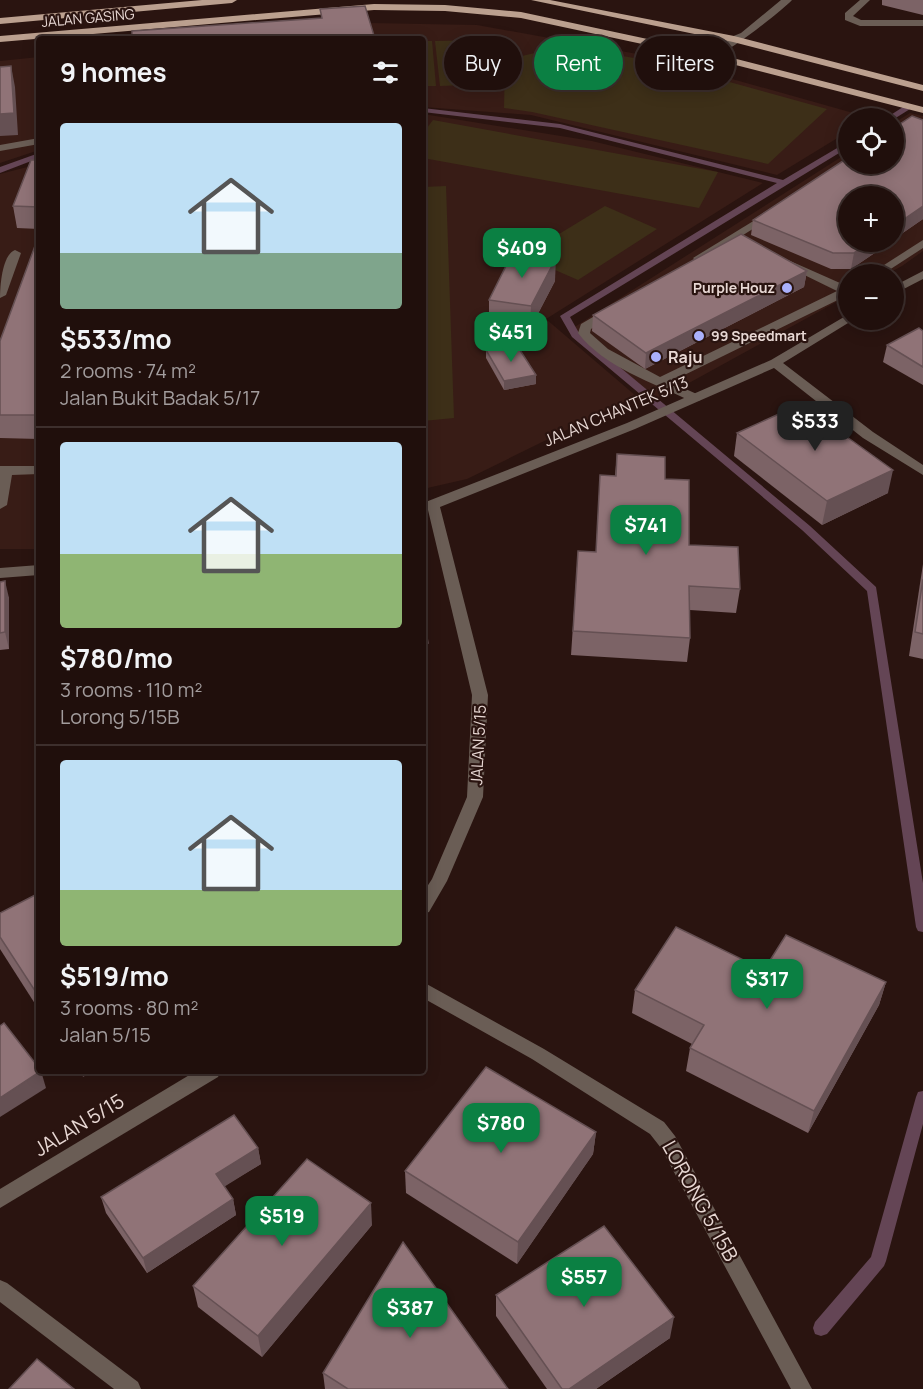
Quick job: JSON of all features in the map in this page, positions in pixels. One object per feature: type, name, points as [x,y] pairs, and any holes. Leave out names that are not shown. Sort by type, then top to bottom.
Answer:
[{"type":"main road","name":"JALAN GASING","points":[[0,21],[231,0]]},
{"type":"main road","points":[[536,0],[719,36]]},
{"type":"main road","name":"JALAN GASING","points":[[0,39],[375,7],[445,8],[521,15],[635,39]]},
{"type":"main road","points":[[735,39],[923,88]]},
{"type":"main road","name":"JALAN GASING","points":[[735,62],[923,110]]},
{"type":"street","points":[[735,39],[744,35],[787,0]]},
{"type":"street","points":[[865,0],[848,15],[848,18],[860,23],[923,23]]},
{"type":"street","points":[[0,148],[36,142]]},
{"type":"street","points":[[683,267],[739,239],[782,205]]},
{"type":"street","points":[[891,264],[923,243]]},
{"type":"street","points":[[0,296],[15,253]]},
{"type":"street","points":[[775,257],[838,286]]},
{"type":"street","points":[[904,285],[923,274]]},
{"type":"street","points":[[660,381],[838,296]]},
{"type":"street","points":[[622,304],[585,327],[584,333],[592,344],[695,398]]},
{"type":"street","name":"JALAN CHANTEK 5/13","points":[[428,506],[621,430],[775,363],[838,325]]},
{"type":"street","points":[[775,363],[868,435],[923,471]]},
{"type":"street","points":[[0,505],[3,471],[36,470]]},
{"type":"street","name":"JALAN 5/15","points":[[426,902],[440,881],[475,797],[480,695],[428,506]]},
{"type":"street","points":[[0,573],[36,570]]},
{"type":"street","name":"LORONG 5/15B","points":[[426,991],[538,1054],[657,1128],[668,1142],[802,1389]]},
{"type":"street","name":"JALAN 5/15","points":[[0,1199],[207,1074]]},
{"type":"street","points":[[0,1290],[131,1389]]},
{"type":"shaded area","points":[[366,23],[477,25],[538,36],[534,36],[534,90],[623,90],[623,51],[635,54],[635,90],[735,90],[735,80],[838,109],[838,138],[777,175],[531,115],[426,107],[426,36],[240,36]]},
{"type":"shaded area","points":[[426,41],[432,41],[436,86],[426,86]]},
{"type":"shaded area","points":[[435,41],[444,41],[444,86],[440,86]]},
{"type":"shaded area","points":[[534,53],[534,90],[623,90],[623,56],[635,58],[635,90],[735,90],[735,84],[827,109],[768,164],[532,112],[504,108],[504,90],[522,90],[522,56]]},
{"type":"shaded area","points":[[36,57],[36,151],[0,163],[0,61]]},
{"type":"shaded area","points":[[910,113],[923,116],[923,251],[904,265],[838,264],[838,301],[658,400],[573,328],[838,159],[838,174],[904,174],[904,117]]},
{"type":"shaded area","points":[[426,114],[592,141],[763,183],[546,319],[636,396],[467,479],[426,488]]},
{"type":"shaded area","points":[[433,120],[718,172],[699,208],[426,159],[426,129]]},
{"type":"shaded area","points":[[36,165],[36,549],[0,549],[0,174]]},
{"type":"shaded area","points":[[446,186],[454,418],[426,421],[426,187]]},
{"type":"shaded area","points":[[605,206],[657,229],[578,280],[523,256]]},
{"type":"building","points":[[365,6],[374,36],[132,36],[132,31],[322,18],[320,9]]},
{"type":"building","points":[[11,66],[14,113],[0,114],[0,67]]},
{"type":"building","points":[[912,116],[923,120],[923,206],[904,219],[904,186],[838,186],[838,252],[856,252],[833,253],[753,220],[838,164],[838,174],[904,174],[904,121]]},
{"type":"building","points":[[31,160],[36,160],[36,207],[13,206]]},
{"type":"building","points":[[741,234],[807,271],[646,353],[593,315]]},
{"type":"building","points":[[36,243],[36,415],[0,415],[0,341]]},
{"type":"building","points":[[513,252],[556,258],[531,306],[489,300]]},
{"type":"building","points":[[919,328],[923,331],[923,367],[887,345]]},
{"type":"building","points":[[516,344],[536,375],[504,381],[486,350]]},
{"type":"building","points":[[801,404],[893,470],[827,501],[737,433]]},
{"type":"building","points":[[617,454],[665,457],[665,479],[689,480],[689,545],[738,547],[740,589],[689,586],[690,638],[573,631],[578,551],[596,552],[600,475],[616,476]]},
{"type":"building","points":[[923,579],[923,634],[915,632]]},
{"type":"building","points":[[5,581],[5,632],[0,633],[0,582]]},
{"type":"building","points":[[36,895],[36,992],[0,937],[0,913]]},
{"type":"building","points":[[676,927],[764,970],[786,935],[886,982],[814,1111],[690,1048],[704,1025],[635,990]]},
{"type":"building","points":[[4,1023],[36,1064],[36,1074],[0,1098],[0,1026]]},
{"type":"building","points":[[486,1067],[596,1132],[518,1242],[405,1171]]},
{"type":"building","points":[[234,1115],[258,1148],[216,1174],[233,1199],[143,1258],[101,1197]]},
{"type":"building","points":[[307,1159],[371,1203],[258,1336],[193,1286]]},
{"type":"building","points":[[604,1226],[674,1317],[569,1389],[562,1389],[496,1295]]},
{"type":"building","points":[[403,1242],[508,1389],[348,1389],[323,1373]]},
{"type":"building","points":[[37,1359],[74,1389],[9,1389]]},
{"type":"waterway","points":[[426,110],[560,126],[782,182]]},
{"type":"waterway","points":[[838,150],[565,316],[575,335],[806,528],[872,590],[923,927]]},
{"type":"waterway","points":[[0,170],[36,156]]},
{"type":"waterway","points":[[821,1328],[878,1261],[923,1097]]},
{"type":"place","name":"Purple Houz","points":[[787,288]]},
{"type":"place","name":"99 Speedmart","points":[[699,336]]},
{"type":"place","name":"Raju","points":[[656,357]]}]
